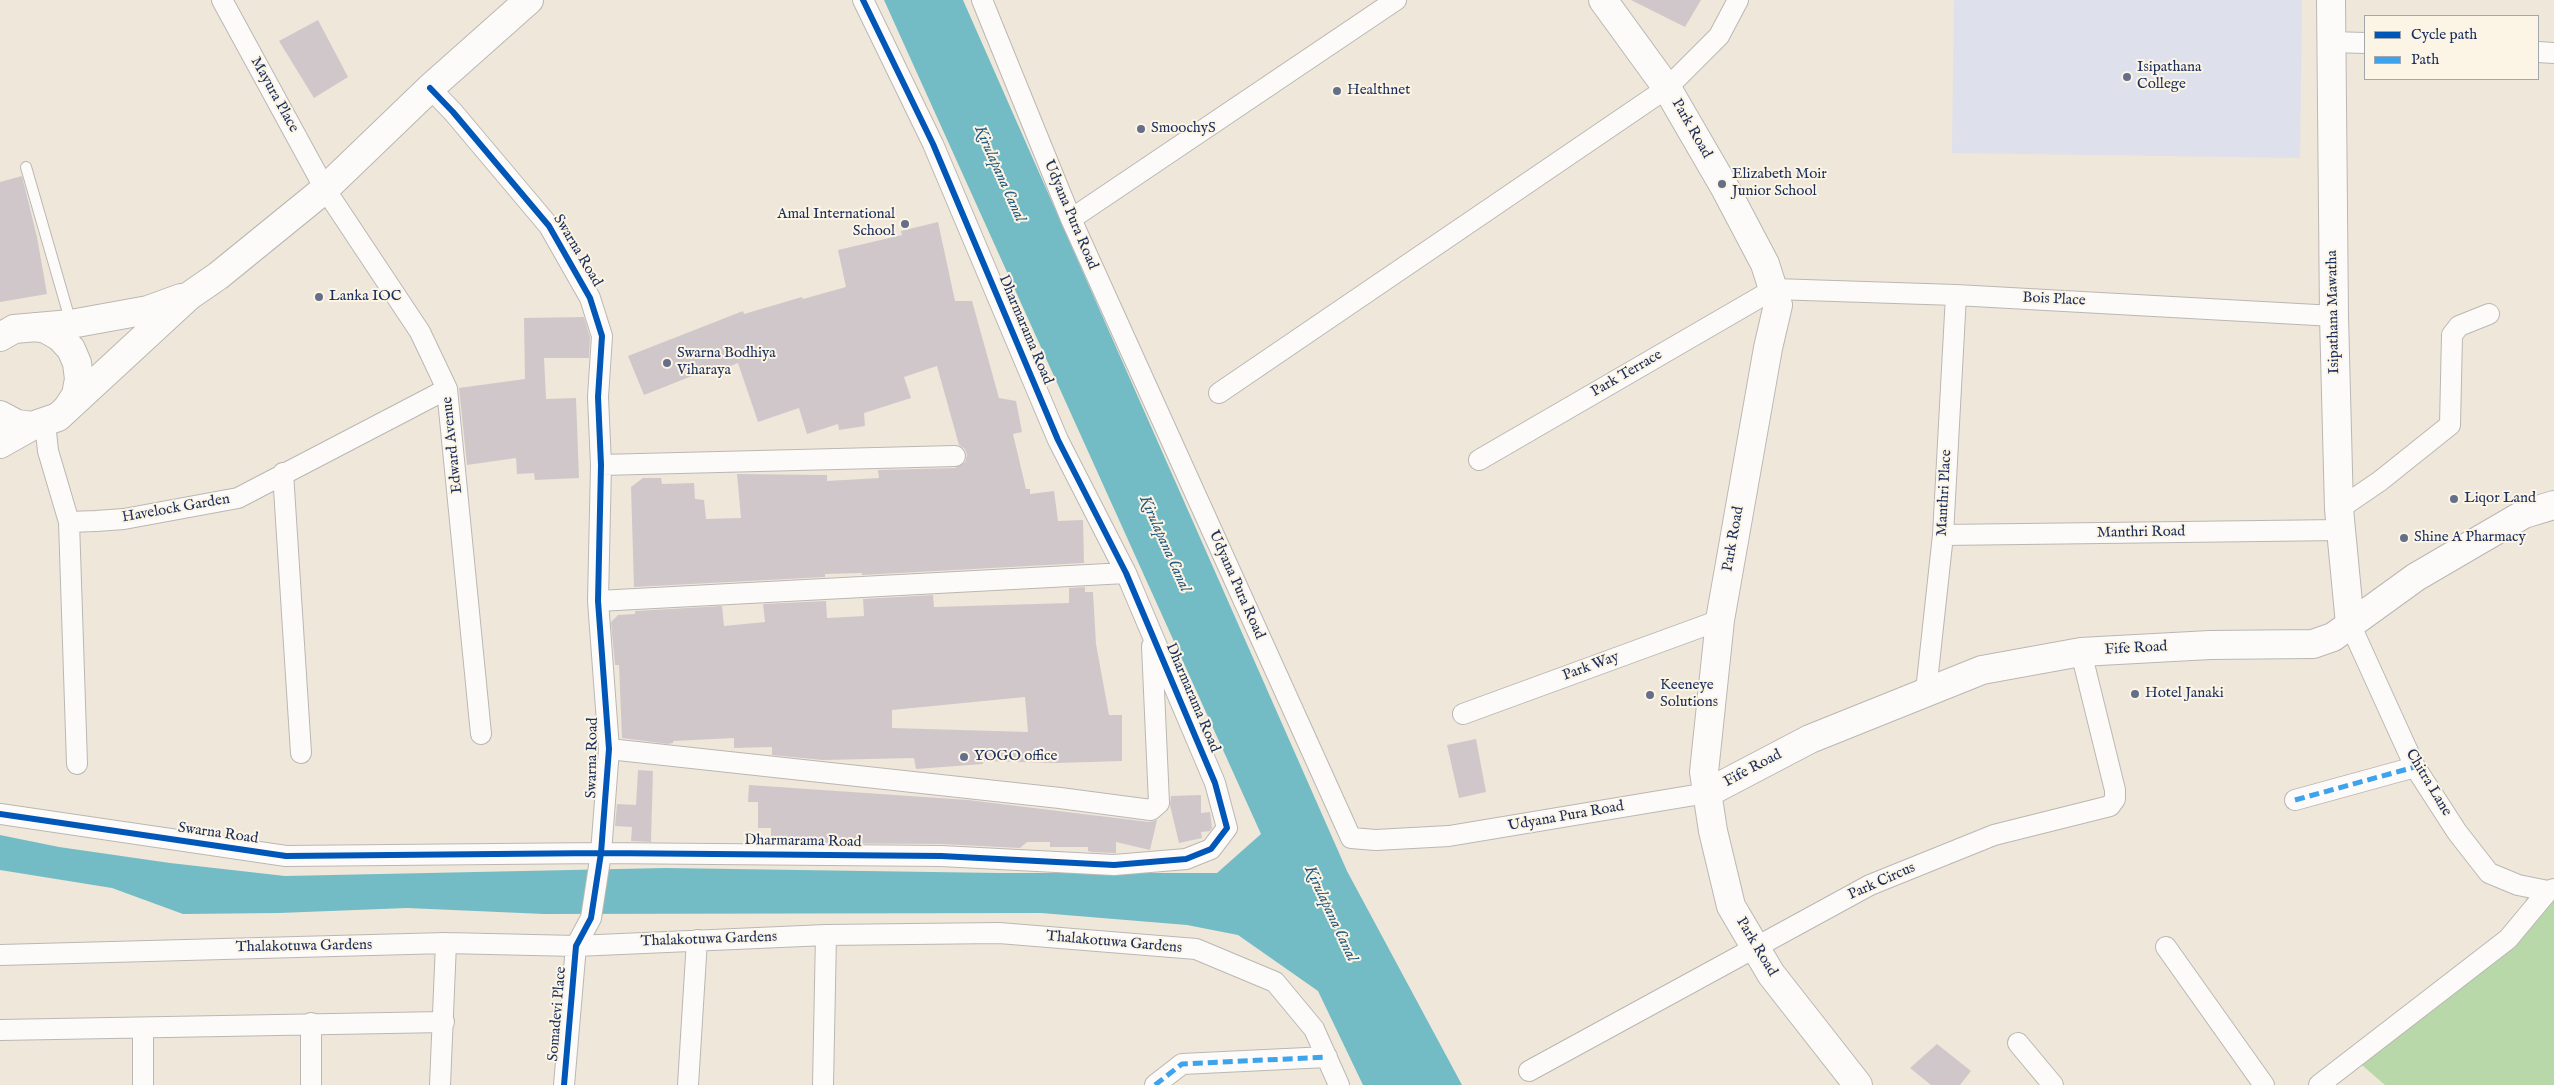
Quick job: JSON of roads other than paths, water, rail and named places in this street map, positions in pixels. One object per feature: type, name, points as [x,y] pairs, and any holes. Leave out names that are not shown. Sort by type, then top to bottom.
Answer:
[{"type":"main road","points":[[0,415],[17,424],[48,419],[189,296],[218,276],[325,189],[430,88],[529,0]]},
{"type":"main road","name":"Park Road","points":[[1603,0],[1667,88],[1725,188],[1765,264],[1778,305],[1768,348],[1720,620],[1704,772],[1713,831],[1732,906],[1771,974],[1858,1085]]},
{"type":"main road","name":"Isipathana Mawatha","points":[[2331,0],[2334,316],[2340,519],[2350,624]]},
{"type":"main road","points":[[0,337],[14,329],[71,324],[148,310],[189,296]]},
{"type":"main road","points":[[0,444],[48,419],[76,395],[79,379],[78,363],[71,348],[60,337],[46,329],[30,327]]},
{"type":"main road","name":"Fife Road","points":[[1707,793],[1810,739],[1982,670],[2081,652],[2210,645],[2313,644],[2333,637],[2416,577],[2524,514],[2554,505]]},
{"type":"street","name":"Mayura Place","points":[[222,0],[325,189]]},
{"type":"street","name":"Dharmarama Road","points":[[601,853],[941,856],[1114,865],[1186,858],[1211,849],[1227,828],[1215,783],[1126,573],[1058,440],[934,144],[863,0]]},
{"type":"street","name":"Udyana Pura Road","points":[[982,0],[1070,219],[1351,838],[1376,840],[1449,836],[1707,793]]},
{"type":"street","points":[[1070,219],[1396,0]]},
{"type":"street","points":[[1219,393],[1667,88],[1719,36],[1738,0]]},
{"type":"street","points":[[2331,42],[2364,44]]},
{"type":"street","points":[[2539,52],[2554,53]]},
{"type":"street","name":"Swarna Road","points":[[0,814],[286,856],[601,853],[609,749],[598,601],[602,465],[598,397],[602,336],[590,298],[549,226],[453,112],[430,88]]},
{"type":"street","name":"Edward Avenue","points":[[325,189],[420,332],[447,389],[481,734]]},
{"type":"street","name":"Bois Place","points":[[1774,289],[1956,295],[2334,316]]},
{"type":"street","name":"Park Terrace","points":[[1480,460],[1774,289]]},
{"type":"street","name":"Manthri Place","points":[[1926,691],[1943,535],[1956,295]]},
{"type":"street","points":[[2340,519],[2380,481],[2450,426],[2452,335],[2459,326],[2489,314]]},
{"type":"street","name":"Havelock Garden","points":[[70,522],[124,519],[238,498],[447,389]]},
{"type":"street","points":[[48,419],[48,451],[70,522],[77,764]]},
{"type":"street","points":[[602,465],[955,456]]},
{"type":"street","points":[[283,473],[301,753]]},
{"type":"street","name":"Manthri Road","points":[[1943,535],[2340,519]]},
{"type":"street","points":[[598,601],[1126,573]]},
{"type":"street","name":"Park Way","points":[[1463,714],[1720,620]]},
{"type":"street","name":"Chitra Lane","points":[[2350,624],[2415,767],[2457,832],[2489,873],[2518,886],[2551,890]]},
{"type":"street","points":[[609,749],[1060,798],[1150,810],[1159,803],[1151,633]]},
{"type":"street","name":"Park Circus","points":[[1529,1071],[1870,885],[1994,835],[2110,806],[2115,799],[2115,790],[2081,652]]},
{"type":"street","points":[[2295,800],[2415,767]]},
{"type":"street","points":[[576,946],[591,918],[601,853]]},
{"type":"street","points":[[2319,1085],[2508,939],[2551,890]]},
{"type":"street","name":"Thalakotuwa Gardens","points":[[7,955],[446,943],[576,946],[826,935],[999,933],[1196,950],[1274,982],[1314,1029],[1339,1085]]},
{"type":"street","points":[[823,1085],[826,935]]},
{"type":"street","points":[[688,1085],[697,940]]},
{"type":"street","points":[[440,1085],[446,943]]},
{"type":"street","name":"Somadevi Place","points":[[564,1085],[576,946]]},
{"type":"street","points":[[2166,946],[2264,1085]]},
{"type":"street","points":[[0,1030],[444,1022]]},
{"type":"street","points":[[311,1024],[312,1085]]},
{"type":"street","points":[[143,1028],[143,1085]]},
{"type":"street","points":[[2018,1043],[2053,1085]]},
{"type":"street","points":[[1155,1085],[1182,1064],[1326,1057]]},
{"type":"lane","points":[[26,167],[71,324]]},
{"type":"water","name":"Kirulapana Canal","points":[[884,0],[963,0],[1347,871],[1462,1085],[1363,1085],[1318,991],[1238,935],[1187,925],[1041,913],[544,914],[407,908],[279,913],[183,914],[112,888],[0,870],[0,835],[59,847],[170,863],[285,876],[666,868],[998,873],[1217,873],[1261,834]]},
{"type":"place","name":"Isipathana College","points":[[2127,77]]},
{"type":"place","name":"Healthnet","points":[[1337,91]]},
{"type":"place","name":"SmoochyS","points":[[1141,129]]},
{"type":"place","name":"Elizabeth Moir Junior School","points":[[1722,184]]},
{"type":"place","name":"Amal International School","points":[[905,224]]},
{"type":"place","name":"Lanka IOC","points":[[319,297]]},
{"type":"place","name":"Swarna Bodhiya Viharaya","points":[[667,363]]},
{"type":"place","name":"Liqor Land","points":[[2454,499]]},
{"type":"place","name":"Shine A Pharmacy","points":[[2404,538]]},
{"type":"place","name":"Hotel Janaki","points":[[2135,694]]},
{"type":"place","name":"Keeneye Solutions","points":[[1650,695]]},
{"type":"place","name":"YOGO office","points":[[964,757]]}]
